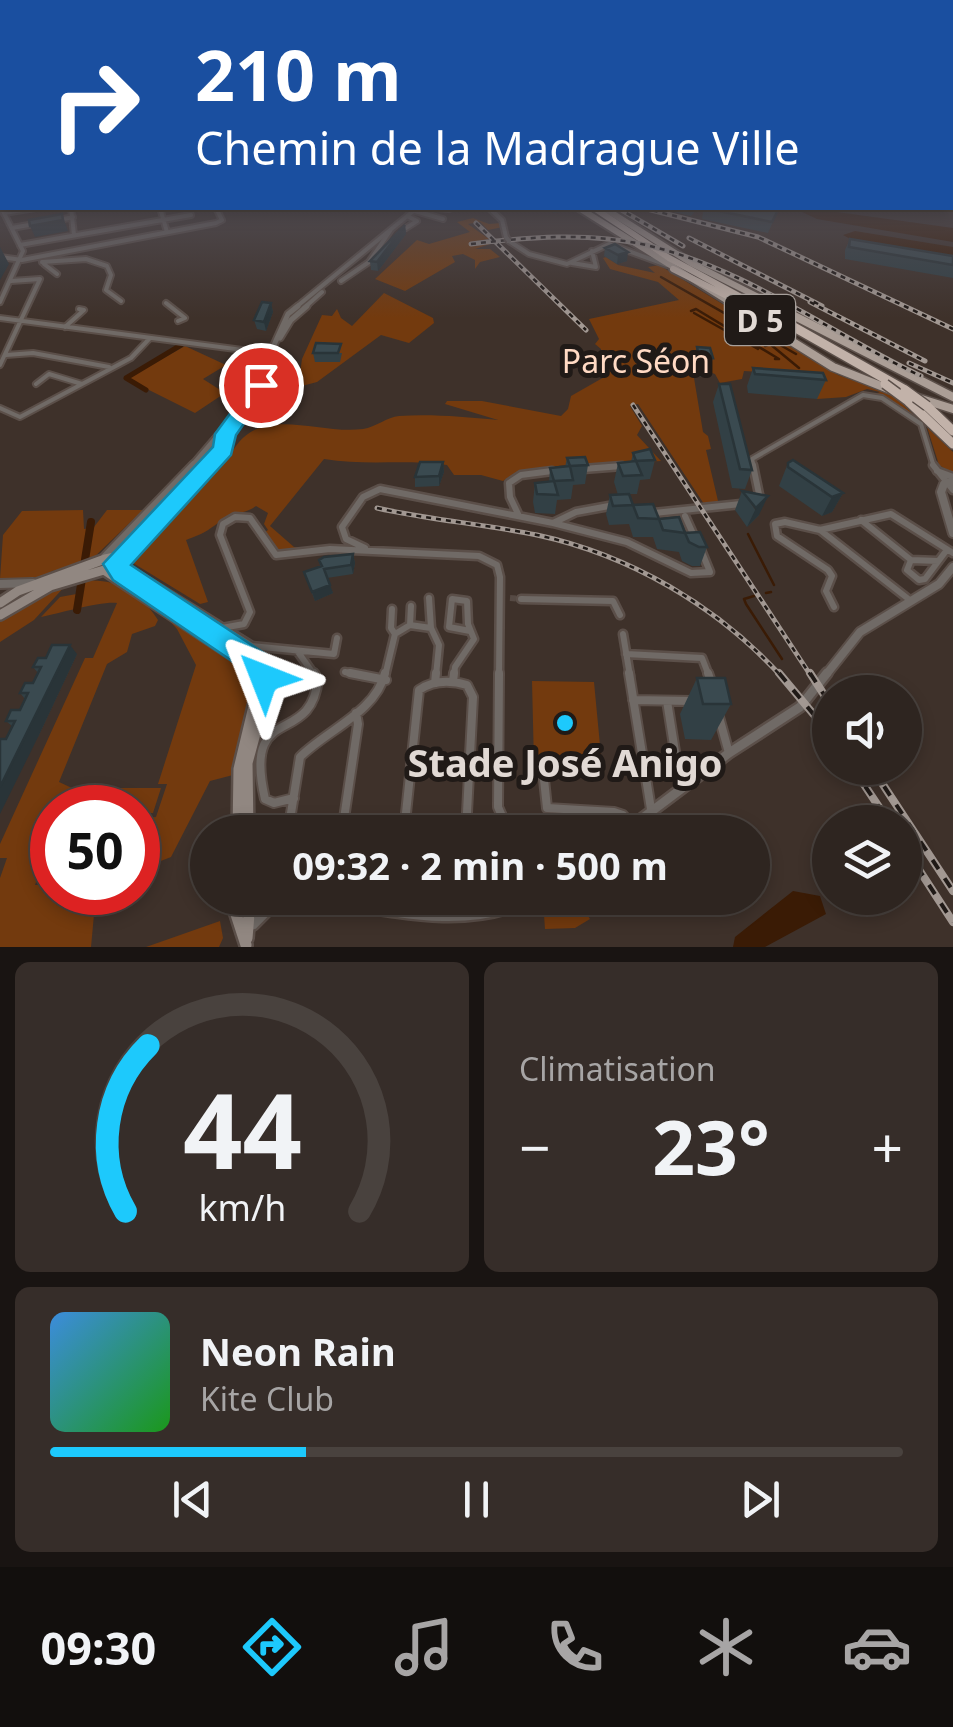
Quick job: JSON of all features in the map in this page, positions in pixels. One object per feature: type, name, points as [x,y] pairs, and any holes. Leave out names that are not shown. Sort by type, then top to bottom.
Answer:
[{"type":"highway","points":[[621,230],[927,406],[953,431]]},
{"type":"highway","points":[[625,230],[838,347],[906,396],[953,444]]},
{"type":"highway","points":[[670,267],[767,316]]},
{"type":"main road","name":"D 5","points":[[617,230],[842,372],[953,409]]},
{"type":"main road","points":[[639,230],[838,347]]},
{"type":"main road","name":"D 5","points":[[770,305],[953,398]]},
{"type":"main road","points":[[0,603],[4,590],[117,562],[122,573],[257,664],[264,678],[265,698],[247,776],[248,815]]},
{"type":"main road","points":[[0,615],[50,586],[80,578],[103,565]]},
{"type":"main road","points":[[103,565],[242,662],[252,674],[256,706],[240,758],[238,815]]},
{"type":"main road","points":[[80,578],[124,580]]},
{"type":"main road","points":[[236,915],[246,946]]},
{"type":"main road","points":[[246,946],[251,915]]},
{"type":"street","points":[[0,302],[23,257],[13,230]]},
{"type":"street","points":[[74,230],[74,235]]},
{"type":"street","points":[[20,244],[103,230]]},
{"type":"street","points":[[0,258],[177,230]]},
{"type":"street","points":[[296,312],[392,230]]},
{"type":"street","points":[[103,565],[250,398],[296,312],[363,251],[393,230]]},
{"type":"street","points":[[505,230],[508,239],[534,255],[585,268],[596,266],[592,251]]},
{"type":"street","points":[[358,260],[363,251],[383,238]]},
{"type":"street","points":[[341,280],[369,262],[383,238]]},
{"type":"street","points":[[571,262],[614,244],[670,267]]},
{"type":"street","points":[[638,256],[654,257]]},
{"type":"street","points":[[0,258],[23,257]]},
{"type":"street","points":[[56,274],[42,262],[78,259],[102,264],[111,270],[106,290],[121,301]]},
{"type":"street","points":[[358,260],[369,262]]},
{"type":"street","points":[[0,365],[40,279],[12,281]]},
{"type":"street","points":[[166,304],[184,318],[178,321]]},
{"type":"street","points":[[65,327],[84,310],[80,309]]},
{"type":"street","points":[[0,318],[271,354]]},
{"type":"street","points":[[0,408],[20,417],[131,358],[150,338]]},
{"type":"street","points":[[4,356],[33,353],[112,368]]},
{"type":"street","points":[[271,354],[255,398],[228,431],[223,447],[117,562],[252,646],[334,654],[336,638]]},
{"type":"street","points":[[36,384],[56,374],[82,384]]},
{"type":"street","points":[[649,512],[685,516],[728,502],[756,503],[760,499],[752,459],[863,395],[882,398],[921,424],[935,470],[950,481],[953,490]]},
{"type":"street","points":[[210,447],[223,447]]},
{"type":"street","points":[[574,470],[630,465]]},
{"type":"street","points":[[935,470],[950,481]]},
{"type":"street","points":[[520,516],[510,497],[509,483],[521,475],[558,471]]},
{"type":"street","points":[[950,481],[941,492],[953,533]]},
{"type":"street","points":[[372,551],[346,539],[342,527],[362,497],[380,489],[553,523],[626,542],[691,573],[710,572],[685,516]]},
{"type":"street","points":[[167,494],[171,499],[180,497]]},
{"type":"street","points":[[553,523],[576,512],[619,505]]},
{"type":"street","points":[[152,509],[164,507],[166,512]]},
{"type":"street","points":[[834,607],[826,591],[832,576],[777,536],[772,528],[779,522],[820,530],[891,514],[950,552],[922,580],[907,570],[911,560]]},
{"type":"street","points":[[222,628],[244,624],[251,608],[220,535],[223,524],[231,518],[250,518],[276,556],[330,549],[480,556],[496,566],[500,598],[498,807],[502,815]]},
{"type":"street","points":[[861,520],[911,560],[938,561]]},
{"type":"street","points":[[820,530],[911,600]]},
{"type":"street","points":[[648,815],[729,752],[800,707],[860,632],[939,584],[953,567]]},
{"type":"street","points":[[4,590],[50,586]]},
{"type":"street","points":[[430,598],[430,628],[439,645],[435,682]]},
{"type":"street","points":[[453,682],[455,668],[474,640],[467,601],[452,598],[449,627],[470,631]]},
{"type":"street","points":[[500,598],[510,598]]},
{"type":"street","points":[[520,599],[613,602],[620,615]]},
{"type":"street","points":[[410,625],[411,606]]},
{"type":"street","points":[[291,815],[300,757],[356,713],[384,683],[395,634],[391,628],[392,608]]},
{"type":"street","points":[[395,634],[410,625],[430,628]]},
{"type":"street","points":[[624,634],[652,812]]},
{"type":"street","points":[[294,798],[274,803],[265,799],[255,771],[256,757],[266,735],[310,709],[319,689],[318,678],[298,652]]},
{"type":"street","points":[[626,654],[702,658],[729,752]]},
{"type":"street","points":[[345,672],[384,683]]},
{"type":"street","points":[[302,684],[318,678]]},
{"type":"street","points":[[406,815],[419,690],[435,682],[467,685],[473,697],[467,815]]},
{"type":"street","points":[[632,700],[706,702]]},
{"type":"street","points":[[666,700],[676,758]]},
{"type":"street","points":[[345,815],[358,724],[356,713]]},
{"type":"street","points":[[542,770],[544,805],[622,815]]},
{"type":"street","points":[[574,810],[574,815]]},
{"type":"street","points":[[246,946],[253,922],[261,915]]},
{"type":"street","points":[[454,915],[492,915]]},
{"type":"green space","points":[[477,230],[489,239],[471,242],[472,245],[493,243],[475,249],[490,249],[500,257],[480,262],[475,269],[475,260],[463,254],[452,256],[455,262],[405,291],[375,279],[417,240],[429,244]]},
{"type":"green space","name":"Parc Séon","points":[[603,258],[618,265],[655,273],[648,267],[659,265],[838,375],[892,394],[926,426],[876,394],[880,392],[867,389],[846,397],[817,399],[778,373],[744,371],[742,379],[720,383],[715,374],[692,366],[718,501],[704,504],[638,404],[630,406],[642,426],[637,435],[661,461],[555,466],[516,474],[503,481],[481,475],[454,475],[447,465],[324,459],[270,526],[294,547],[305,548],[276,550],[265,532],[268,513],[256,506],[186,540],[208,602],[200,604],[133,563],[134,554],[242,438],[256,429],[290,424],[363,429],[412,415],[498,420],[445,404],[447,401],[482,401],[561,416],[568,409],[571,396],[606,376],[601,367],[601,349],[595,344],[599,339],[589,319],[679,300],[658,282],[610,269]]},
{"type":"green space","points":[[384,293],[433,318],[434,323],[409,343],[381,335],[317,382],[298,387],[302,359],[322,315],[332,316],[337,309],[352,326]]},
{"type":"green space","points":[[185,346],[226,365],[203,379],[225,393],[195,413],[127,379]]},
{"type":"green space","points":[[927,427],[953,452],[953,474],[939,465]]},
{"type":"green space","points":[[83,510],[84,529],[94,527],[107,510],[143,510],[86,565],[52,571],[45,577],[0,579],[3,535],[22,511]]},
{"type":"green space","points":[[84,581],[118,585],[144,602],[158,620],[155,626],[132,634],[127,652],[107,664],[59,782],[66,785],[30,785],[30,915],[94,915],[91,947],[0,947],[0,878],[7,858],[0,858],[0,844],[85,658],[93,658],[117,603],[41,617],[60,597],[82,593]]},
{"type":"green space","points":[[67,584],[34,620],[0,642],[0,619]]},
{"type":"green space","points":[[165,616],[240,666],[251,691],[251,705],[233,775],[210,781],[171,857],[160,861],[160,805],[167,784],[158,784],[196,665],[177,629]]},
{"type":"green space","name":"Stade José Anigo","points":[[532,681],[594,682],[602,766],[534,764]]},
{"type":"green space","points":[[544,915],[587,915],[590,919],[575,928],[545,929]]},
{"type":"green space","points":[[220,921],[223,938],[219,947],[146,947]]},
{"type":"shaded area","points":[[883,230],[953,230],[953,242]]},
{"type":"shaded area","points":[[855,231],[953,247],[953,258],[854,241],[843,235]]},
{"type":"shaded area","points":[[793,891],[812,895],[812,915],[824,915],[765,947],[733,947],[735,937],[763,915],[770,915],[770,909]]},
{"type":"building","points":[[400,230],[401,230],[377,262],[370,261]]},
{"type":"building","points":[[850,239],[953,256],[953,265],[849,247]]},
{"type":"building","points":[[615,244],[628,252],[618,255],[605,248]]},
{"type":"building","points":[[262,302],[271,303],[264,322],[254,320]]},
{"type":"building","points":[[316,343],[341,344],[338,353],[313,353]]},
{"type":"building","points":[[697,347],[710,348],[713,358],[699,357]]},
{"type":"building","points":[[753,368],[823,373],[826,380],[755,374]]},
{"type":"building","points":[[719,384],[730,384],[752,470],[740,469]]},
{"type":"building","points":[[650,449],[655,460],[636,461],[633,453]]},
{"type":"building","points":[[585,457],[588,465],[570,466],[567,458]]},
{"type":"building","points":[[793,460],[843,493],[832,497],[788,467]]},
{"type":"building","points":[[636,461],[642,475],[623,476],[618,463]]},
{"type":"building","points":[[420,462],[443,462],[439,476],[415,477]]},
{"type":"building","points":[[570,466],[573,480],[554,481],[550,468]]},
{"type":"building","points":[[554,481],[558,495],[537,494],[535,483]]},
{"type":"building","points":[[742,491],[768,496],[756,508]]},
{"type":"building","points":[[629,494],[633,505],[613,506],[610,495]]},
{"type":"building","points":[[653,504],[659,519],[638,518],[633,505]]},
{"type":"building","points":[[679,517],[685,533],[663,530],[659,519]]},
{"type":"building","points":[[700,532],[707,547],[689,542],[685,533]]},
{"type":"building","points":[[353,554],[351,565],[324,569],[330,585],[312,592],[304,572],[322,566],[319,560],[324,557]]},
{"type":"building","points":[[52,645],[70,645],[0,787],[0,739],[6,739],[15,721],[6,721],[11,710],[20,710],[28,693],[20,693],[25,683],[33,683],[41,667],[33,667],[38,658],[46,658]]},
{"type":"building","points":[[697,678],[725,678],[731,704],[703,704]]},
{"type":"waterway","points":[[661,277],[796,354]]},
{"type":"waterway","points":[[691,311],[696,309],[779,359],[775,359]]},
{"type":"waterway","points":[[694,313],[758,349]]},
{"type":"waterway","points":[[765,346],[770,344],[799,368]]},
{"type":"waterway","points":[[146,390],[126,378],[181,345]]},
{"type":"waterway","points":[[77,610],[91,522]]},
{"type":"waterway","points":[[748,534],[774,585]]},
{"type":"waterway","points":[[766,593],[771,592]]},
{"type":"waterway","points":[[754,596],[744,599],[746,604],[782,659]]},
{"type":"tunnel","points":[[510,598],[521,599]]},
{"type":"railway","points":[[483,230],[495,242]]},
{"type":"railway","points":[[656,230],[683,246]]},
{"type":"railway","points":[[731,230],[758,237],[953,329]]},
{"type":"railway","points":[[495,242],[580,237],[624,241],[683,255],[753,285],[921,376]]},
{"type":"railway","points":[[689,238],[822,306]]},
{"type":"railway","points":[[471,244],[495,242]]},
{"type":"railway","points":[[495,242],[586,330]]},
{"type":"railway","points":[[810,302],[925,361]]},
{"type":"railway","points":[[909,363],[953,383]]},
{"type":"railway","points":[[633,405],[811,676]]},
{"type":"railway","points":[[377,508],[537,535],[605,556],[700,606],[729,627],[781,676]]},
{"type":"railway","points":[[779,673],[812,712]]},
{"type":"railway","points":[[864,785],[878,805]]},
{"type":"railway","points":[[883,785],[953,891]]},
{"type":"railway","points":[[922,874],[953,922]]},
{"type":"place","name":"Stade José Anigo","points":[[565,723]]},
{"type":"route","points":[[261,385],[226,434],[224,450],[116,564],[122,573],[242,652],[257,664],[264,678]]}]
